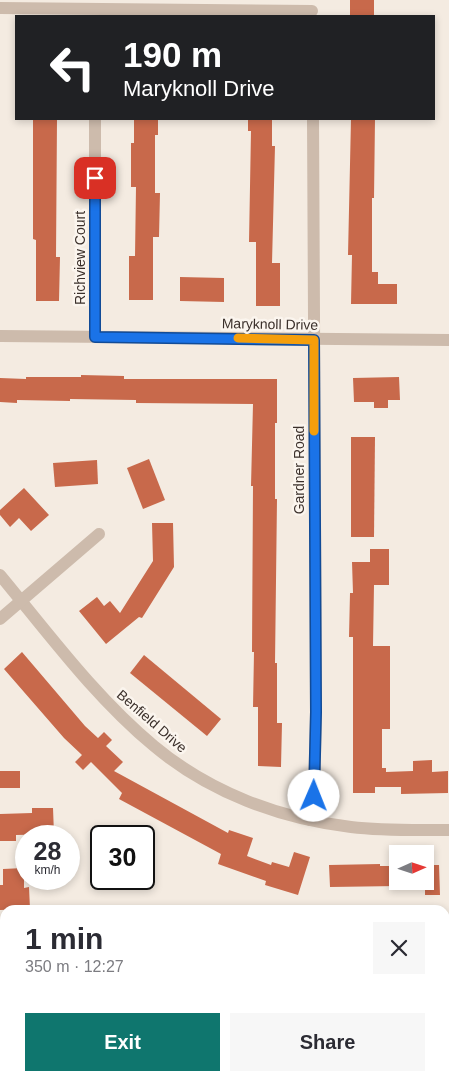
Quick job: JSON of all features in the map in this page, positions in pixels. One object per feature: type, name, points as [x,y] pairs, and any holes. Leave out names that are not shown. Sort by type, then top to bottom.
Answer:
[{"type":"street","points":[[0,8],[95,13],[312,9]]},
{"type":"street","name":"Richview Court","points":[[95,120],[95,337]]},
{"type":"street","name":"Gardner Road","points":[[310,820],[314,796],[316,712],[313,120]]},
{"type":"street","name":"Maryknoll Drive","points":[[0,336],[449,340]]},
{"type":"street","points":[[0,618],[99,534]]},
{"type":"street","name":"Benfield Drive","points":[[0,575],[108,704],[154,746],[199,777],[243,799],[278,812],[310,820],[350,827],[449,830]]},
{"type":"building","points":[[350,0],[374,0],[374,15],[350,15]]},
{"type":"building","points":[[33,120],[57,120],[56,257],[60,257],[59,301],[36,301],[36,240],[33,239]]},
{"type":"building","points":[[134,120],[158,120],[158,135],[155,135],[155,193],[160,193],[159,237],[153,237],[153,300],[129,300],[129,256],[135,256],[136,187],[131,187],[131,143],[134,143]]},
{"type":"building","points":[[248,120],[272,120],[272,146],[275,146],[272,263],[280,263],[280,306],[256,306],[256,242],[249,242],[251,131],[248,131]]},
{"type":"building","points":[[351,120],[375,120],[372,272],[378,272],[378,284],[397,284],[397,304],[351,304],[352,255],[348,255]]},
{"type":"building","points":[[180,277],[224,278],[224,302],[180,301]]},
{"type":"building","points":[[81,375],[124,376],[124,379],[277,379],[277,423],[275,423],[275,499],[277,499],[275,663],[277,663],[277,723],[282,723],[281,767],[258,766],[258,707],[253,707],[253,486],[251,486],[253,404],[136,403],[136,400],[70,399],[70,401],[17,400],[17,403],[0,402],[0,378],[81,377]]},
{"type":"building","points":[[399,377],[400,400],[388,400],[388,408],[374,408],[374,402],[354,402],[353,378]]},
{"type":"building","points":[[351,437],[375,437],[374,537],[351,537]]},
{"type":"building","points":[[149,459],[165,500],[143,509],[127,468]]},
{"type":"building","points":[[97,460],[98,484],[55,487],[53,463]]},
{"type":"building","points":[[24,488],[49,515],[31,531],[19,518],[10,527],[0,515],[0,510]]},
{"type":"building","points":[[152,523],[173,523],[174,567],[142,618],[139,617],[106,644],[79,611],[97,597],[104,606],[110,601],[120,613],[153,561]]},
{"type":"building","points":[[370,549],[389,549],[389,585],[374,585],[373,646],[390,646],[390,729],[382,729],[382,768],[386,768],[386,772],[413,771],[413,761],[432,760],[432,772],[448,771],[448,793],[401,794],[401,787],[375,787],[375,793],[353,793],[353,637],[349,637],[350,593],[353,593],[352,562],[370,562]]},
{"type":"building","points":[[22,652],[85,726],[98,738],[104,732],[112,740],[106,746],[123,762],[114,771],[228,833],[229,830],[253,838],[247,856],[271,865],[272,862],[289,867],[294,852],[310,857],[298,895],[265,885],[266,881],[218,864],[221,854],[119,799],[122,793],[91,762],[83,770],[75,762],[82,755],[64,738],[4,669]]},
{"type":"building","points":[[144,655],[221,719],[207,736],[130,673]]},
{"type":"building","points":[[0,771],[20,771],[20,788],[0,788]]},
{"type":"building","points":[[32,808],[53,808],[54,825],[15,825],[15,841],[0,841],[0,814],[32,813]]},
{"type":"building","points":[[380,864],[380,866],[389,866],[389,886],[330,887],[329,865]]},
{"type":"building","points":[[434,865],[439,865],[440,895],[425,895],[425,890],[434,890]]},
{"type":"building","points":[[15,868],[15,890],[29,890],[30,905],[0,905],[0,885],[3,885],[3,869]]},
{"type":"slow traffic","points":[[238,338],[314,340],[314,431]]},
{"type":"route","points":[[95,178],[95,337],[314,340],[316,712],[314,796]]}]
